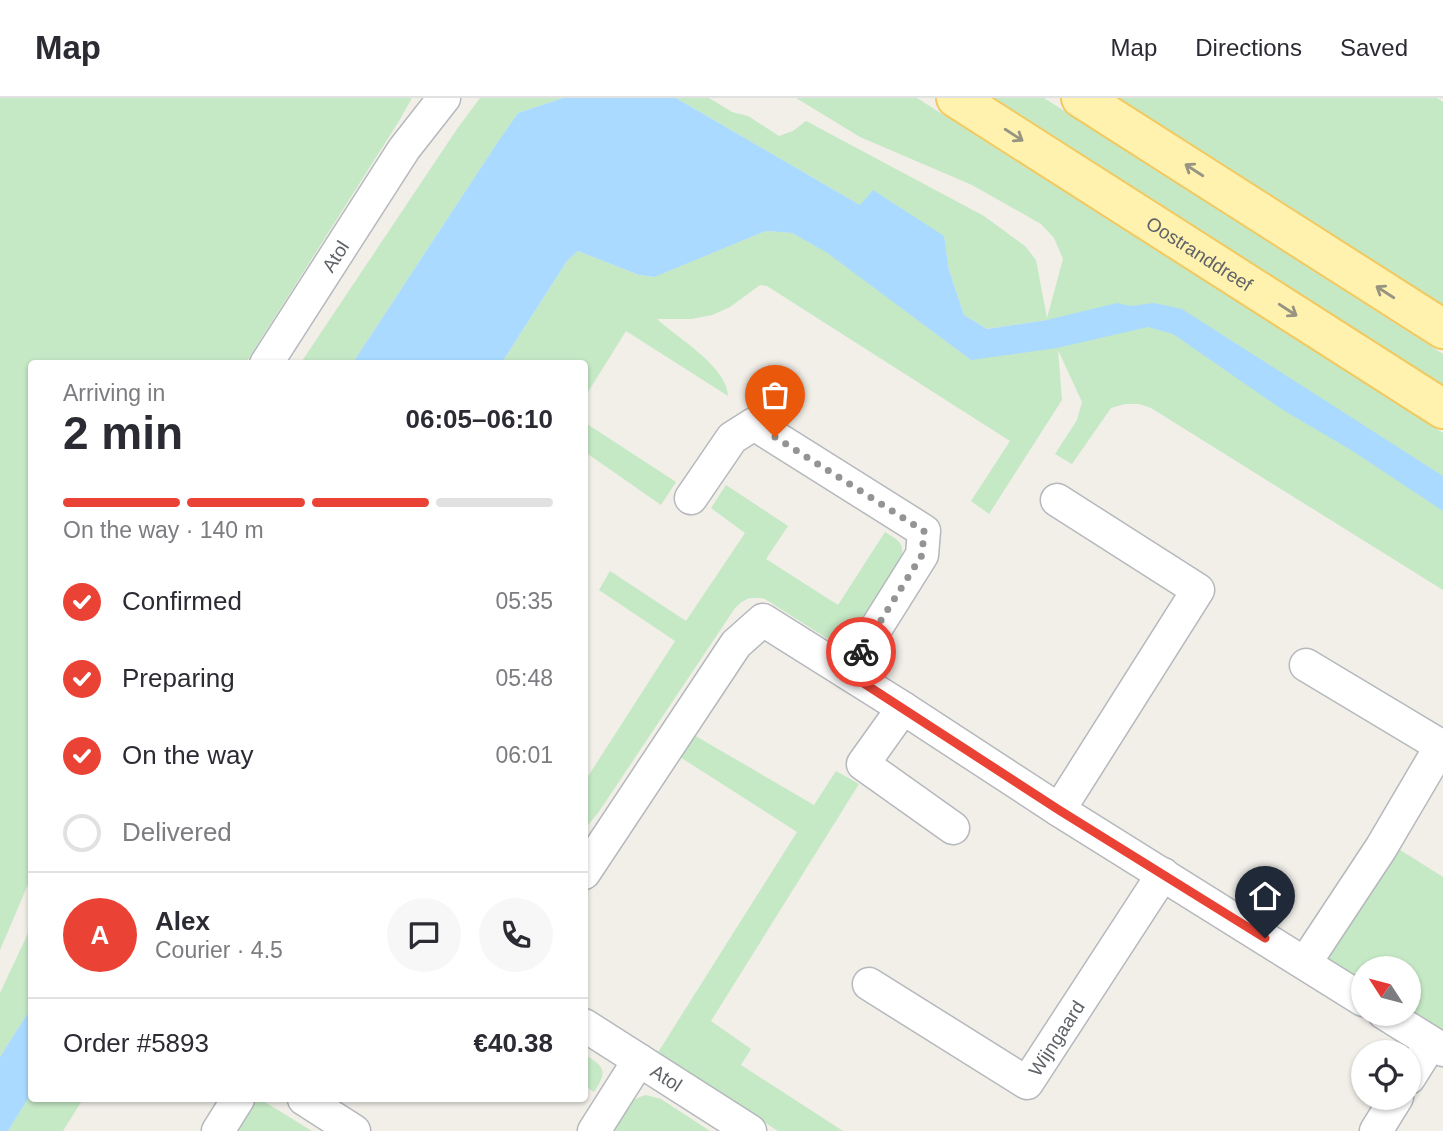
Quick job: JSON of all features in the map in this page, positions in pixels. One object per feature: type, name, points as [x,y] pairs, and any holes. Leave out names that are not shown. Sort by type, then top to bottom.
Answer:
[{"type":"main road","name":"Oostranddreef","points":[[956,98],[1443,408]]},
{"type":"main road","points":[[1081,98],[1443,329]]},
{"type":"street","name":"Atol","points":[[404,149],[423,98]]},
{"type":"street","name":"Atol","points":[[269,360],[404,149],[444,98]]},
{"type":"street","points":[[691,498],[732,438],[754,424],[924,531],[922,555],[848,673]]},
{"type":"street","points":[[1057,500],[1198,590],[1059,810]]},
{"type":"street","points":[[589,858],[736,643],[763,620],[1059,810],[1351,992]]},
{"type":"street","points":[[1306,664],[1441,746],[1381,848],[1306,963]]},
{"type":"street","points":[[903,708],[863,764],[953,828]]},
{"type":"street","name":"Wijngaard","points":[[869,984],[1027,1083],[1163,874]]},
{"type":"street","points":[[1404,1026],[1437,1047],[1421,1065]]},
{"type":"street","name":"Atol","points":[[588,1028],[750,1131]]},
{"type":"street","points":[[594,1131],[639,1060]]},
{"type":"street","points":[[218,1131],[236,1102]]},
{"type":"street","points":[[309,1102],[354,1131]]},
{"type":"street","points":[[1376,1131],[1389,1110]]},
{"type":"green space","points":[[0,98],[412,98],[248,360],[28,360],[28,884],[0,950]]},
{"type":"green space","points":[[480,98],[563,98],[518,113],[355,360],[303,360]]},
{"type":"green space","points":[[676,98],[709,98],[732,112],[748,116],[779,136],[793,131],[806,121],[984,216],[1025,246],[1036,260],[1047,318],[1063,259],[1054,238],[1041,224],[972,185],[860,137],[796,98],[917,98],[1443,433],[1443,590],[1151,408],[1139,404],[1125,404],[1111,408],[1072,464],[1055,454],[1077,420],[1082,402],[1058,350],[1062,400],[989,514],[971,501],[1010,441],[767,286],[760,285],[730,307],[712,315],[691,319],[657,319],[710,363],[725,385],[728,396],[626,331],[588,392],[588,360],[504,360],[567,261],[578,251],[639,275],[653,277],[766,231],[792,233],[826,251],[971,360],[1047,320],[987,329],[964,315],[949,270],[944,237],[860,205]]},
{"type":"green space","points":[[991,98],[1044,98],[1443,354],[1443,390]]},
{"type":"green space","points":[[1113,98],[1437,98],[1443,102],[1443,310]]},
{"type":"green space","points":[[588,425],[676,482],[661,505],[588,454]]},
{"type":"green space","points":[[726,485],[788,526],[766,559],[838,605],[885,532],[901,544],[902,557],[842,648],[765,599],[748,599],[735,608],[588,825],[588,776],[675,641],[599,590],[610,571],[686,621],[745,533],[711,508]]},
{"type":"green space","points":[[694,735],[814,805],[836,771],[859,784],[711,1021],[751,1049],[741,1065],[843,1131],[778,1131],[657,1054],[797,832],[680,757]]},
{"type":"green space","points":[[1397,848],[1443,877],[1443,1036],[1421,1021],[1421,956],[1351,956],[1351,977],[1326,960]]},
{"type":"green space","points":[[28,933],[28,1013],[0,1057],[0,993]]},
{"type":"green space","points":[[588,1057],[600,1066],[603,1074],[594,1092],[588,1088]]},
{"type":"green space","points":[[646,1095],[661,1099],[710,1131],[610,1131],[629,1104]]},
{"type":"green space","points":[[28,1099],[28,1102],[81,1102],[63,1131],[8,1131]]},
{"type":"green space","points":[[254,1102],[265,1102],[312,1131],[236,1131]]},
{"type":"water","points":[[563,98],[676,98],[860,205],[873,190],[944,236],[949,270],[964,315],[987,329],[1047,320],[1117,303],[1130,306],[1154,303],[1182,309],[1443,476],[1443,511],[1351,450],[1283,410],[1173,334],[1148,327],[1057,348],[971,360],[826,252],[792,233],[766,231],[654,277],[639,275],[578,251],[567,261],[504,360],[355,360],[518,113]]},
{"type":"water","points":[[28,1013],[28,1099],[8,1131],[0,1131],[0,1057]]},
{"type":"way so far","points":[[775,437],[924,531],[922,555],[861,652]]},
{"type":"route","points":[[861,652],[848,673],[1059,810],[1265,938]]}]
